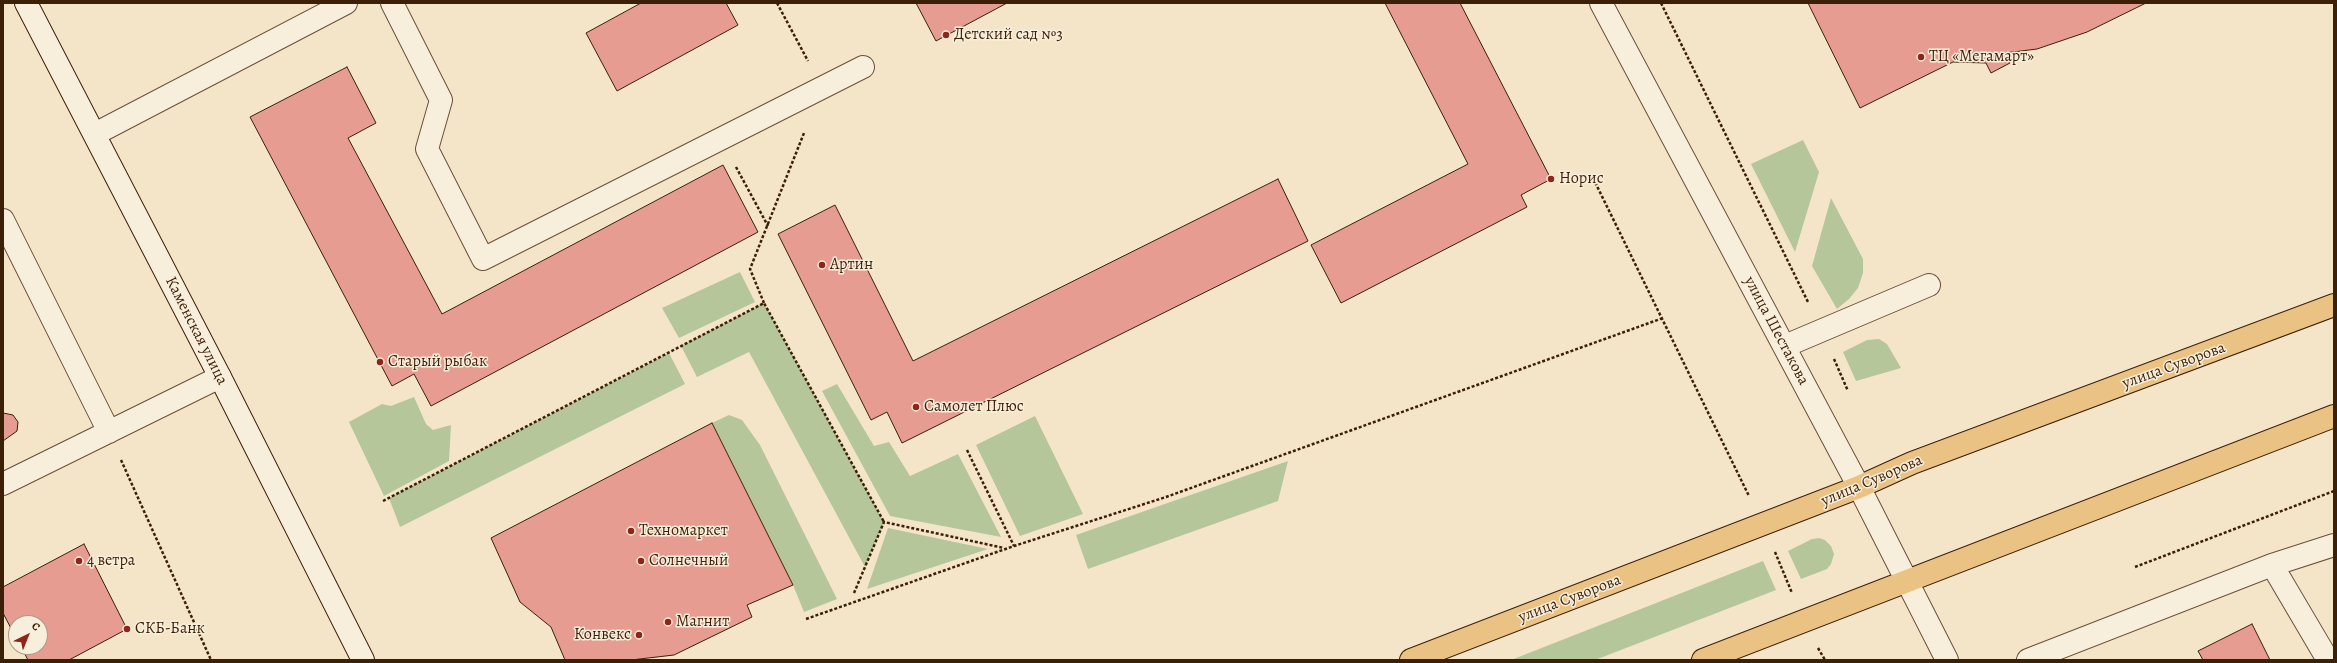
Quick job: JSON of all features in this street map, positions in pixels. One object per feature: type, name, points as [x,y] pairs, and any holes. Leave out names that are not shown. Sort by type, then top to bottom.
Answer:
[{"type":"main road","name":"улица Суворова","points":[[1411,660],[1859,487],[1912,463],[2334,305]]},
{"type":"main road","points":[[1703,660],[2334,416]]},
{"type":"street","name":"Каменская улица","points":[[26,3],[220,377],[363,660]]},
{"type":"street","points":[[95,134],[346,3]]},
{"type":"street","points":[[392,3],[442,100],[427,149],[483,259],[863,67]]},
{"type":"street","name":"улица Шестакова","points":[[1601,3],[1859,487],[1947,660]]},
{"type":"street","points":[[3,220],[109,432]]},
{"type":"street","points":[[1784,346],[1821,329],[1928,285]]},
{"type":"street","points":[[3,484],[220,377]]},
{"type":"street","points":[[2028,660],[2064,654],[2272,565],[2334,545]]},
{"type":"street","points":[[2272,565],[2328,660]]},
{"type":"path","points":[[777,3],[822,87]]},
{"type":"path","points":[[1661,3],[1821,329],[1848,391]]},
{"type":"path","points":[[804,131],[750,270],[764,303],[884,522],[1006,549]]},
{"type":"path","points":[[721,138],[768,226]]},
{"type":"path","points":[[1593,178],[1763,524],[1804,621],[1825,660]]},
{"type":"path","points":[[383,501],[764,303]]},
{"type":"path","points":[[806,619],[1014,546],[1166,497],[1663,318]]},
{"type":"path","points":[[109,432],[211,660]]},
{"type":"path","points":[[967,450],[1014,546]]},
{"type":"path","points":[[2135,567],[2334,492]]},
{"type":"path","points":[[854,593],[884,522]]},
{"type":"green space","points":[[1803,140],[1819,172],[1795,252],[1751,164]]},
{"type":"green space","points":[[1831,198],[1863,259],[1863,273],[1858,288],[1849,299],[1837,309],[1812,266]]},
{"type":"green space","points":[[740,272],[755,302],[679,338],[662,308]]},
{"type":"green space","points":[[764,303],[884,522],[865,567],[749,352],[697,377],[681,346]]},
{"type":"green space","points":[[1879,339],[1887,344],[1901,368],[1856,381],[1843,352],[1867,340]]},
{"type":"green space","points":[[669,353],[685,384],[400,527],[389,498]]},
{"type":"green space","points":[[837,384],[874,446],[889,442],[910,476],[958,454],[1001,537],[890,516],[822,391]]},
{"type":"green space","points":[[414,397],[426,424],[433,430],[451,425],[449,461],[384,496],[349,422],[382,404],[391,406]]},
{"type":"green space","points":[[729,415],[742,420],[760,445],[837,599],[804,612],[793,585],[712,423]]},
{"type":"green space","points":[[1035,416],[1083,514],[1020,536],[976,445]]},
{"type":"green space","points":[[1288,461],[1278,501],[1088,569],[1076,535]]},
{"type":"green space","points":[[888,528],[988,549],[867,589]]},
{"type":"green space","points":[[1819,538],[1825,540],[1831,546],[1834,554],[1831,564],[1827,569],[1801,579],[1788,551],[1812,539]]},
{"type":"green space","points":[[1763,561],[1776,590],[1595,660],[1511,660]]},
{"type":"building","points":[[641,3],[726,3],[738,25],[617,91],[586,33]]},
{"type":"building","points":[[916,3],[1007,3],[936,41]]},
{"type":"building","points":[[1385,3],[1460,3],[1551,179],[1521,195],[1527,207],[1341,303],[1311,245],[1468,164]]},
{"type":"building","name":"ТЦ «Мегамарт»","points":[[1808,3],[2146,3],[2087,32],[2037,49],[2005,53],[2010,63],[1991,73],[1986,63],[1953,62],[1860,108]]},
{"type":"building","points":[[347,67],[376,123],[348,138],[442,314],[723,165],[758,232],[431,406],[414,374],[392,386],[250,117]]},
{"type":"building","points":[[1278,179],[1308,241],[902,443],[887,412],[871,420],[778,234],[835,205],[913,361]]},
{"type":"building","points":[[3,413],[13,415],[18,422],[17,431],[3,441]]},
{"type":"building","name":"Солнечный","points":[[712,423],[793,585],[747,605],[752,617],[674,655],[631,660],[565,660],[551,627],[520,602],[491,538]]},
{"type":"building","points":[[84,544],[127,629],[69,660],[28,660],[25,655],[48,655],[48,615],[8,615],[8,623],[3,613],[3,587]]},
{"type":"building","points":[[2252,624],[2270,660],[2203,660],[2198,651]]},
{"type":"place","name":"Детский сад №3","points":[[946,35]]},
{"type":"place","name":"ТЦ «Мегамарт»","points":[[1921,57]]},
{"type":"place","name":"Норис","points":[[1551,179]]},
{"type":"place","name":"Артин","points":[[822,265]]},
{"type":"place","name":"Старый рыбак","points":[[380,362]]},
{"type":"place","name":"Самолет Плюс","points":[[916,407]]},
{"type":"place","name":"Техномаркет","points":[[631,531]]},
{"type":"place","name":"4 ветра","points":[[79,561]]},
{"type":"place","name":"Солнечный","points":[[641,561]]},
{"type":"place","name":"Магнит","points":[[668,622]]},
{"type":"place","name":"СКБ-Банк","points":[[127,629]]},
{"type":"place","name":"Конвекс","points":[[639,635]]}]
